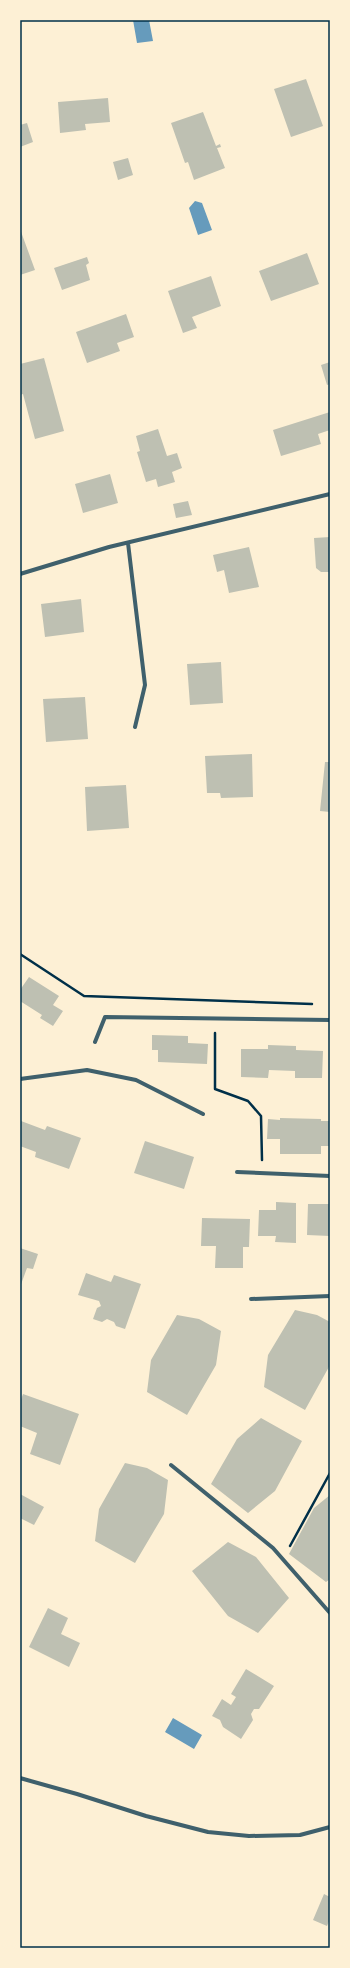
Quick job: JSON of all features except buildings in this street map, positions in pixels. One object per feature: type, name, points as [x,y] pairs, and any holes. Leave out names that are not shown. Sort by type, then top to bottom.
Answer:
[{"type":"street","points":[[20,574],[128,543],[330,494]]},
{"type":"street","points":[[128,543],[145,685],[135,726]]},
{"type":"street","points":[[96,1042],[105,1017],[330,1020]]},
{"type":"street","points":[[20,1079],[87,1070],[136,1080],[203,1114]]},
{"type":"street","points":[[236,1172],[330,1176]]},
{"type":"street","points":[[251,1299],[330,1296]]},
{"type":"street","points":[[171,1465],[273,1548],[330,1613]]},
{"type":"street","points":[[20,1778],[146,1816],[208,1832],[249,1836],[300,1835],[330,1827]]},
{"type":"path","points":[[20,954],[84,996],[315,1004]]},
{"type":"path","points":[[217,1000],[215,1089],[248,1101],[261,1116],[263,1173]]},
{"type":"path","points":[[282,1559],[330,1473]]},
{"type":"water","points":[[133,20],[149,20],[153,41],[137,43]]},
{"type":"water","points":[[195,201],[202,203],[212,230],[198,235],[189,208]]},
{"type":"water","points":[[173,1718],[202,1735],[194,1749],[165,1732]]}]
